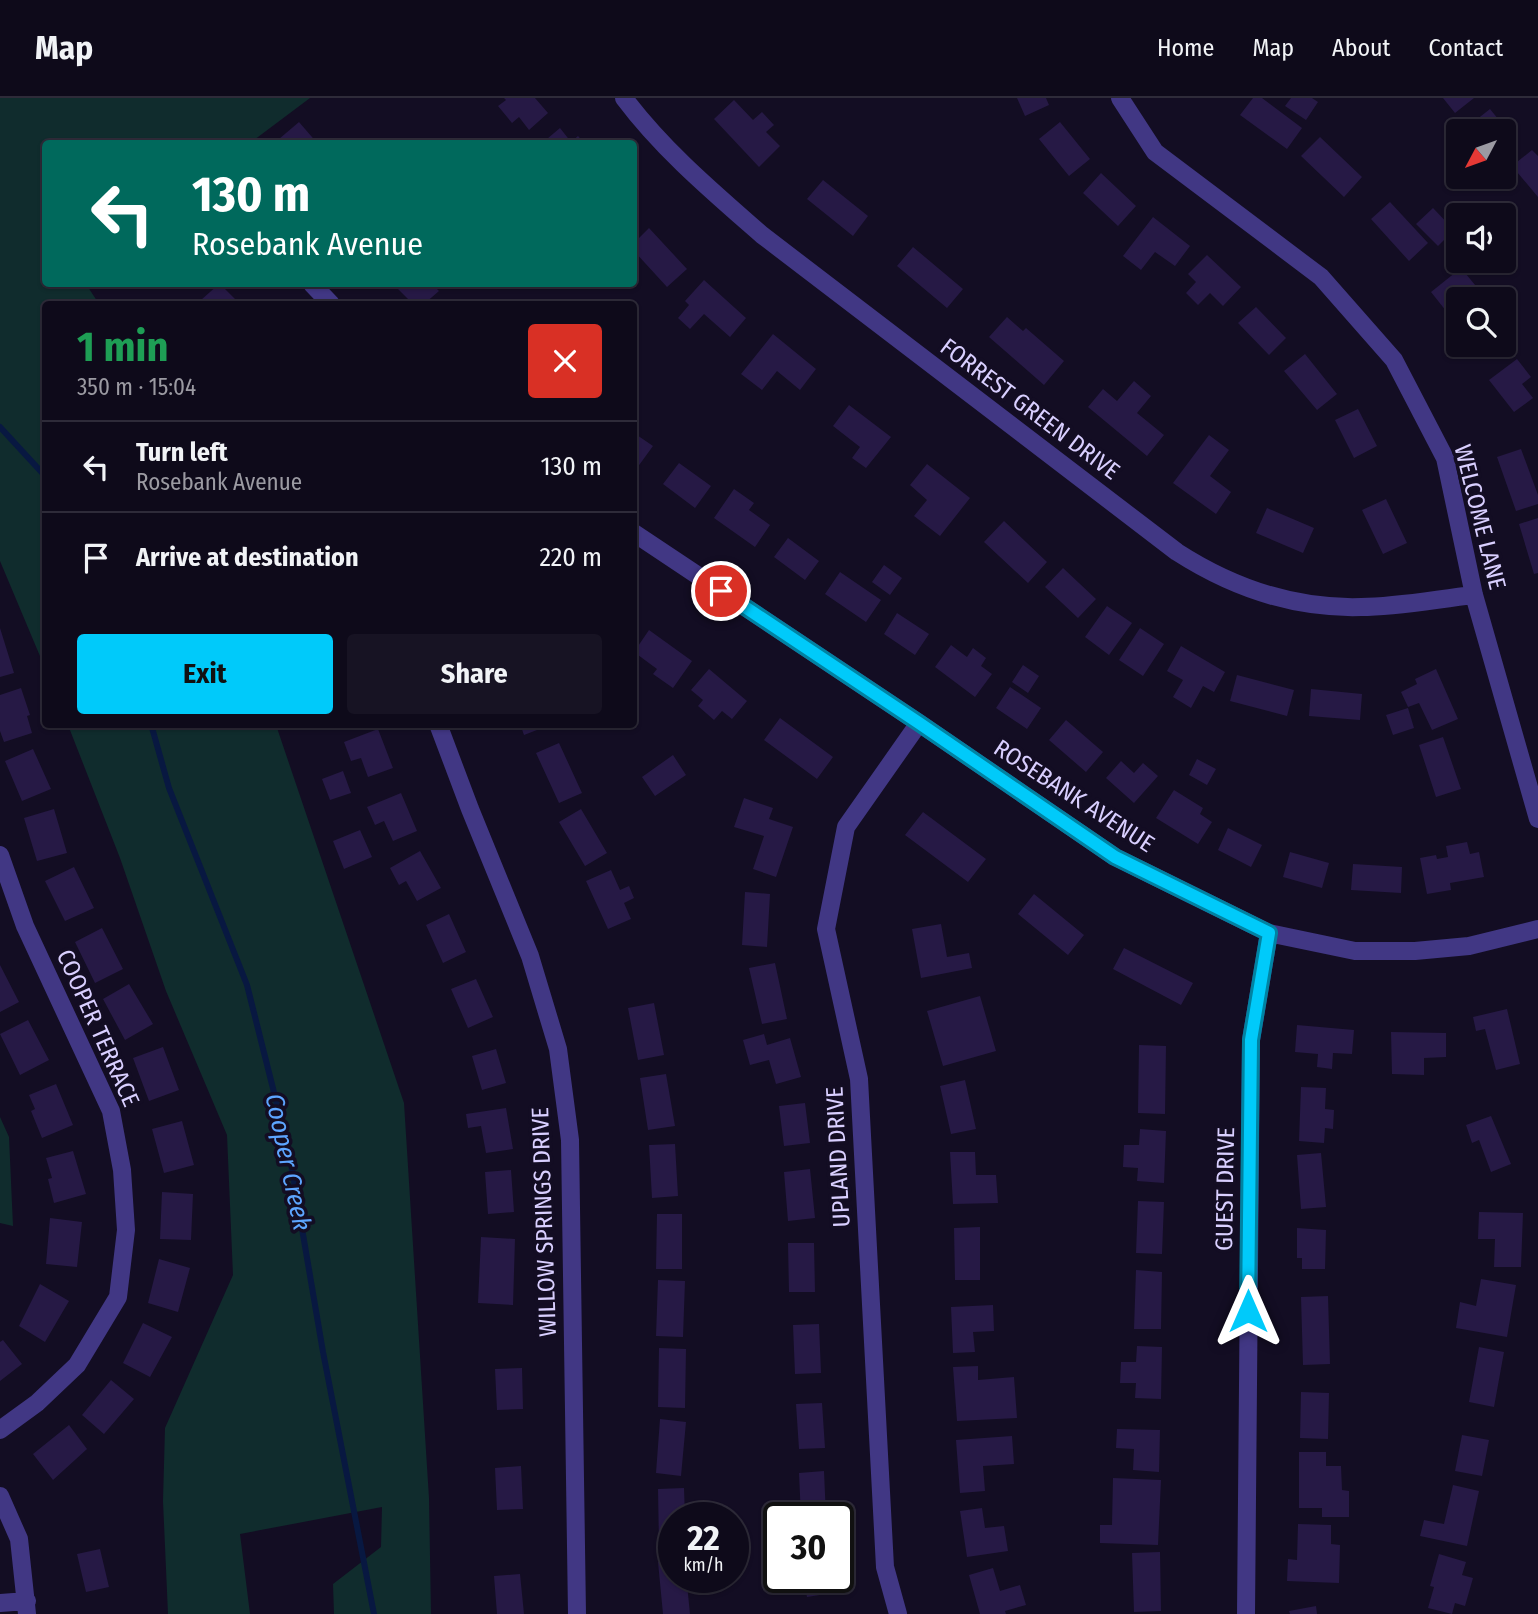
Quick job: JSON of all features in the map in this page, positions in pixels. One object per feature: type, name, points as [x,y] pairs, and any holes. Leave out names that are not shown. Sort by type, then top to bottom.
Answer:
[{"type":"street","name":"FORREST GREEN DRIVE","points":[[624,98],[638,117],[697,179],[762,235],[1177,552],[1205,570],[1266,595],[1331,607],[1364,607],[1474,594]]},
{"type":"street","name":"WELCOME LANE","points":[[1120,98],[1155,152],[1321,276],[1394,360],[1445,458],[1474,594],[1538,819]]},
{"type":"street","points":[[315,287],[328,301]]},
{"type":"street","name":"ROSEBANK AVENUE","points":[[637,535],[1115,857],[1269,933],[1355,951],[1415,951],[1469,946],[1538,929]]},
{"type":"street","name":"UPLAND DRIVE","points":[[898,1614],[885,1567],[859,1079],[826,929],[846,827],[919,723]]},
{"type":"street","name":"WILLOW SPRINGS DRIVE","points":[[440,728],[530,956],[558,1049],[570,1139],[577,1614]]},
{"type":"street","name":"COOPER TERRACE","points":[[0,855],[25,926],[111,1111],[122,1170],[126,1230],[118,1297],[77,1365],[37,1404],[0,1430]]},
{"type":"street","name":"GUEST DRIVE","points":[[1246,1614],[1251,1040],[1269,933]]},
{"type":"street","points":[[0,1496],[19,1539],[27,1607],[0,1603]]},
{"type":"green space","points":[[0,98],[310,98],[254,140],[42,140],[42,287],[88,287],[97,301],[42,301],[42,661],[0,561]]},
{"type":"green space","points":[[69,728],[277,728],[404,1103],[429,1498],[431,1614],[334,1614],[333,1584],[381,1547],[382,1507],[240,1534],[250,1614],[168,1614],[163,1501],[165,1428],[233,1275],[227,1135],[166,991],[120,858]]},
{"type":"green space","points":[[0,1117],[9,1137],[13,1226],[0,1223]]},
{"type":"building","points":[[504,98],[535,98],[548,113],[529,130],[519,117],[512,123],[498,106],[506,100]]},
{"type":"building","points":[[1017,98],[1046,98],[1049,105],[1025,116]]},
{"type":"building","points":[[1253,98],[1262,98],[1302,128],[1287,149],[1240,115]]},
{"type":"building","points":[[1291,98],[1312,98],[1318,102],[1306,120],[1285,106]]},
{"type":"building","points":[[1443,98],[1474,98],[1455,113]]},
{"type":"building","points":[[734,100],[753,120],[762,112],[774,125],[766,132],[780,146],[759,167],[714,119]]},
{"type":"building","points":[[1490,109],[1498,119],[1477,119]]},
{"type":"building","points":[[299,122],[315,140],[280,140]]},
{"type":"building","points":[[1060,122],[1090,159],[1069,176],[1039,139]]},
{"type":"building","points":[[560,128],[569,140],[546,140]]},
{"type":"building","points":[[1320,137],[1362,177],[1344,197],[1301,156]]},
{"type":"building","points":[[1532,150],[1538,156],[1538,197],[1516,171],[1516,163]]},
{"type":"building","points":[[1101,173],[1136,206],[1118,226],[1083,193]]},
{"type":"building","points":[[823,180],[868,216],[853,236],[807,199]]},
{"type":"building","points":[[1390,202],[1428,243],[1409,261],[1371,219]]},
{"type":"building","points":[[1433,208],[1446,222],[1446,238],[1438,246],[1416,224]]},
{"type":"building","points":[[1153,217],[1190,246],[1175,266],[1155,252],[1141,270],[1123,256]]},
{"type":"building","points":[[649,228],[687,269],[667,287],[637,254],[637,240]]},
{"type":"building","points":[[913,247],[963,289],[947,308],[897,266]]},
{"type":"building","points":[[1207,255],[1241,287],[1223,306],[1210,293],[1198,305],[1186,293],[1196,282],[1188,274]]},
{"type":"building","points":[[1455,273],[1465,273],[1477,287],[1446,287],[1446,311],[1431,292]]},
{"type":"building","points":[[704,280],[746,318],[730,337],[704,314],[690,329],[678,318],[689,305],[685,301]]},
{"type":"building","points":[[216,287],[223,287],[237,301],[202,301]]},
{"type":"building","points":[[396,287],[435,287],[439,291],[427,301],[410,301]]},
{"type":"building","points":[[1256,307],[1286,338],[1269,355],[1238,323]]},
{"type":"building","points":[[1007,317],[1023,331],[1026,328],[1064,361],[1044,385],[989,337]]},
{"type":"building","points":[[773,334],[816,369],[800,390],[777,371],[762,390],[741,374]]},
{"type":"building","points":[[1305,354],[1337,394],[1317,410],[1284,371]]},
{"type":"building","points":[[1517,359],[1531,377],[1522,384],[1533,398],[1514,412],[1489,380]]},
{"type":"building","points":[[1134,381],[1151,396],[1137,413],[1164,435],[1147,456],[1088,407],[1103,389],[1117,401]]},
{"type":"building","points":[[849,405],[891,437],[866,468],[852,458],[860,447],[833,426]]},
{"type":"building","points":[[1358,409],[1377,446],[1354,458],[1335,420]]},
{"type":"building","points":[[637,435],[653,446],[637,468]]},
{"type":"building","points":[[1209,435],[1229,450],[1210,476],[1231,492],[1216,514],[1173,483]]},
{"type":"building","points":[[1521,449],[1538,495],[1538,504],[1516,511],[1497,457]]},
{"type":"building","points":[[679,463],[711,486],[695,508],[663,484]]},
{"type":"building","points":[[927,464],[970,498],[940,536],[914,516],[927,500],[910,485]]},
{"type":"building","points":[[734,489],[754,503],[749,510],[770,525],[755,547],[714,518]]},
{"type":"building","points":[[1386,499],[1407,543],[1383,554],[1362,510]]},
{"type":"building","points":[[1267,508],[1314,528],[1303,553],[1256,533]]},
{"type":"building","points":[[1538,518],[1538,573],[1534,574],[1519,524]]},
{"type":"building","points":[[1004,521],[1047,562],[1028,583],[984,542]]},
{"type":"building","points":[[788,538],[819,561],[805,580],[774,557]]},
{"type":"building","points":[[884,565],[902,578],[890,595],[872,582]]},
{"type":"building","points":[[1063,568],[1096,599],[1078,618],[1045,587]]},
{"type":"building","points":[[840,572],[881,600],[866,622],[825,594]]},
{"type":"building","points":[[1107,606],[1132,623],[1109,655],[1085,637]]},
{"type":"building","points":[[897,613],[929,634],[915,655],[884,634]]},
{"type":"building","points":[[0,628],[14,673],[0,677]]},
{"type":"building","points":[[1140,628],[1164,644],[1143,676],[1119,660]]},
{"type":"building","points":[[649,630],[692,661],[673,688],[653,674],[657,669],[637,654],[637,648]]},
{"type":"building","points":[[951,645],[967,657],[973,648],[986,658],[981,666],[992,674],[975,697],[935,667]]},
{"type":"building","points":[[1181,646],[1225,672],[1214,692],[1203,686],[1191,708],[1173,697],[1183,680],[1167,671]]},
{"type":"building","points":[[1023,665],[1039,676],[1028,693],[1012,682]]},
{"type":"building","points":[[709,669],[747,701],[732,719],[722,711],[714,720],[698,706],[703,700],[691,690]]},
{"type":"building","points":[[1436,669],[1458,719],[1432,730],[1419,703],[1408,707],[1401,692],[1417,684],[1415,679]]},
{"type":"building","points":[[1237,675],[1294,690],[1287,716],[1230,701]]},
{"type":"building","points":[[1010,687],[1041,708],[1027,729],[996,708]]},
{"type":"building","points":[[21,688],[30,715],[27,716],[32,733],[4,742],[0,731],[0,695]]},
{"type":"building","points":[[1311,689],[1362,694],[1360,720],[1309,716]]},
{"type":"building","points":[[1408,708],[1414,728],[1393,735],[1386,715]]},
{"type":"building","points":[[780,718],[833,757],[817,779],[764,740]]},
{"type":"building","points":[[1066,720],[1103,752],[1086,772],[1049,740]]},
{"type":"building","points":[[521,728],[542,728],[524,735]]},
{"type":"building","points":[[378,729],[393,768],[368,777],[361,758],[351,761],[344,742]]},
{"type":"building","points":[[1443,737],[1461,789],[1436,797],[1419,745]]},
{"type":"building","points":[[559,743],[582,793],[559,803],[536,753]]},
{"type":"building","points":[[33,749],[51,789],[22,801],[5,761]]},
{"type":"building","points":[[673,755],[686,775],[655,796],[642,777]]},
{"type":"building","points":[[1197,759],[1216,769],[1207,785],[1189,775]]},
{"type":"building","points":[[1121,761],[1134,773],[1143,763],[1158,776],[1134,803],[1106,778]]},
{"type":"building","points":[[343,771],[351,793],[330,800],[322,779]]},
{"type":"building","points":[[1174,790],[1203,808],[1200,814],[1212,822],[1198,844],[1156,818]]},
{"type":"building","points":[[401,793],[417,831],[393,841],[384,821],[375,825],[367,807]]},
{"type":"building","points":[[744,798],[773,808],[769,819],[793,827],[776,877],[753,869],[764,836],[734,827]]},
{"type":"building","points":[[54,809],[67,853],[37,861],[24,818]]},
{"type":"building","points":[[581,809],[607,853],[585,866],[559,822]]},
{"type":"building","points":[[923,812],[986,859],[968,882],[905,835]]},
{"type":"building","points":[[1228,828],[1262,845],[1251,867],[1218,850]]},
{"type":"building","points":[[360,830],[372,857],[344,869],[333,841]]},
{"type":"building","points":[[1467,842],[1470,854],[1479,852],[1484,877],[1450,883],[1451,890],[1427,894],[1420,858],[1436,855],[1437,859],[1448,857],[1446,846]]},
{"type":"building","points":[[420,851],[441,888],[417,901],[406,881],[399,885],[390,868]]},
{"type":"building","points":[[1290,852],[1329,863],[1322,888],[1283,877]]},
{"type":"building","points":[[1353,864],[1402,867],[1401,893],[1351,890]]},
{"type":"building","points":[[74,867],[94,908],[65,921],[45,881]]},
{"type":"building","points":[[611,870],[620,890],[629,886],[634,898],[624,903],[631,919],[608,929],[586,881]]},
{"type":"building","points":[[745,892],[770,894],[767,947],[742,945]]},
{"type":"building","points":[[1034,894],[1084,935],[1068,955],[1018,914]]},
{"type":"building","points":[[449,914],[466,952],[443,963],[426,925]]},
{"type":"building","points":[[941,924],[947,957],[969,953],[972,968],[921,978],[912,929]]},
{"type":"building","points":[[102,928],[123,969],[95,983],[75,942]]},
{"type":"building","points":[[1124,948],[1193,983],[1181,1005],[1113,969]]},
{"type":"building","points":[[775,963],[787,1019],[762,1024],[749,968]]},
{"type":"building","points":[[0,965],[19,1002],[0,1012]]},
{"type":"building","points":[[476,979],[493,1017],[468,1028],[451,989]]},
{"type":"building","points":[[129,984],[153,1024],[125,1040],[103,999]]},
{"type":"building","points":[[980,996],[996,1051],[943,1066],[927,1011]]},
{"type":"building","points":[[654,1003],[664,1055],[638,1060],[628,1008]]},
{"type":"building","points":[[1507,1009],[1520,1064],[1496,1070],[1485,1029],[1476,1031],[1473,1017]]},
{"type":"building","points":[[28,1020],[49,1060],[20,1075],[0,1034]]},
{"type":"building","points":[[1297,1025],[1354,1030],[1352,1054],[1333,1053],[1332,1069],[1317,1067],[1318,1054],[1295,1052]]},
{"type":"building","points":[[1391,1032],[1446,1033],[1446,1057],[1424,1058],[1424,1075],[1392,1074]]},
{"type":"building","points":[[764,1034],[767,1045],[790,1038],[801,1077],[776,1084],[769,1060],[750,1065],[743,1040]]},
{"type":"building","points":[[1139,1045],[1166,1046],[1165,1114],[1138,1113]]},
{"type":"building","points":[[163,1047],[179,1090],[149,1101],[133,1058]]},
{"type":"building","points":[[496,1049],[506,1083],[482,1090],[472,1056]]},
{"type":"building","points":[[666,1074],[675,1126],[648,1130],[640,1078]]},
{"type":"building","points":[[965,1080],[976,1129],[951,1134],[940,1086]]},
{"type":"building","points":[[56,1084],[73,1125],[42,1138],[31,1111],[35,1109],[29,1095]]},
{"type":"building","points":[[1301,1087],[1326,1088],[1325,1109],[1334,1110],[1333,1129],[1325,1128],[1324,1143],[1299,1141]]},
{"type":"building","points":[[805,1103],[810,1143],[784,1146],[779,1106]]},
{"type":"building","points":[[506,1108],[513,1149],[486,1153],[481,1126],[468,1128],[466,1114]]},
{"type":"building","points":[[1491,1116],[1511,1164],[1491,1172],[1479,1140],[1472,1143],[1466,1125]]},
{"type":"building","points":[[182,1121],[194,1165],[164,1173],[152,1129]]},
{"type":"building","points":[[1140,1129],[1166,1131],[1164,1183],[1137,1181],[1138,1168],[1123,1167],[1124,1145],[1139,1145]]},
{"type":"building","points":[[675,1144],[678,1196],[652,1198],[649,1145]]},
{"type":"building","points":[[73,1151],[86,1194],[54,1203],[48,1179],[52,1178],[46,1158]]},
{"type":"building","points":[[950,1152],[975,1152],[976,1175],[996,1175],[998,1203],[953,1204]]},
{"type":"building","points":[[1321,1153],[1326,1207],[1301,1209],[1297,1155]]},
{"type":"building","points":[[810,1169],[815,1218],[788,1221],[784,1172]]},
{"type":"building","points":[[511,1170],[514,1212],[488,1214],[485,1172]]},
{"type":"building","points":[[162,1192],[193,1194],[191,1240],[160,1239]]},
{"type":"building","points":[[1138,1201],[1164,1202],[1162,1254],[1136,1253]]},
{"type":"building","points":[[1479,1212],[1523,1213],[1521,1267],[1494,1267],[1495,1239],[1478,1239]]},
{"type":"building","points":[[657,1214],[682,1214],[682,1269],[656,1269]]},
{"type":"building","points":[[50,1218],[82,1222],[77,1267],[46,1264]]},
{"type":"building","points":[[980,1227],[980,1280],[955,1280],[954,1228]]},
{"type":"building","points":[[1297,1228],[1326,1230],[1325,1269],[1302,1269],[1302,1258],[1297,1258]]},
{"type":"building","points":[[481,1237],[515,1239],[513,1305],[478,1303]]},
{"type":"building","points":[[788,1243],[814,1243],[815,1292],[789,1292]]},
{"type":"building","points":[[159,1259],[190,1268],[178,1312],[148,1303]]},
{"type":"building","points":[[1136,1270],[1162,1272],[1161,1329],[1134,1329]]},
{"type":"building","points":[[1481,1279],[1516,1285],[1507,1337],[1456,1328],[1460,1302],[1476,1306]]},
{"type":"building","points":[[658,1280],[685,1281],[683,1337],[656,1336]]},
{"type":"building","points":[[40,1284],[69,1301],[45,1342],[19,1326]]},
{"type":"building","points":[[1328,1296],[1330,1364],[1303,1365],[1301,1297]]},
{"type":"building","points":[[993,1305],[994,1331],[973,1332],[975,1352],[953,1353],[951,1307]]},
{"type":"building","points":[[143,1323],[172,1337],[150,1377],[123,1363]]},
{"type":"building","points":[[819,1324],[821,1373],[795,1374],[793,1325]]},
{"type":"building","points":[[3,1340],[22,1364],[0,1381],[0,1342]]},
{"type":"building","points":[[1137,1346],[1162,1347],[1161,1399],[1135,1398],[1136,1383],[1120,1383],[1121,1362],[1136,1362]]},
{"type":"building","points":[[1479,1347],[1504,1352],[1494,1407],[1469,1402]]},
{"type":"building","points":[[659,1348],[686,1349],[685,1408],[658,1407]]},
{"type":"building","points":[[978,1366],[978,1380],[1014,1377],[1017,1418],[957,1421],[953,1367]]},
{"type":"building","points":[[522,1368],[523,1409],[497,1410],[495,1369]]},
{"type":"building","points":[[111,1380],[134,1399],[104,1434],[82,1415]]},
{"type":"building","points":[[1301,1392],[1329,1393],[1328,1439],[1300,1438]]},
{"type":"building","points":[[822,1403],[825,1448],[799,1449],[796,1404]]},
{"type":"building","points":[[660,1419],[686,1422],[681,1476],[656,1473]]},
{"type":"building","points":[[69,1425],[87,1449],[53,1480],[33,1454]]},
{"type":"building","points":[[1117,1429],[1160,1430],[1159,1472],[1133,1470],[1134,1449],[1116,1448]]},
{"type":"building","points":[[1462,1435],[1489,1440],[1482,1476],[1455,1471]]},
{"type":"building","points":[[1012,1436],[1014,1464],[983,1466],[985,1491],[960,1493],[956,1440]]},
{"type":"building","points":[[1299,1452],[1326,1452],[1326,1466],[1341,1466],[1342,1490],[1349,1491],[1349,1517],[1322,1517],[1322,1508],[1299,1508]]},
{"type":"building","points":[[521,1466],[523,1509],[497,1510],[495,1468]]},
{"type":"building","points":[[824,1471],[825,1502],[800,1502],[799,1473]]},
{"type":"building","points":[[1113,1478],[1161,1480],[1158,1545],[1100,1543],[1100,1525],[1112,1525]]},
{"type":"building","points":[[1453,1485],[1479,1491],[1467,1546],[1420,1536],[1424,1520],[1444,1524]]},
{"type":"building","points":[[684,1488],[684,1502],[658,1502],[658,1489]]},
{"type":"building","points":[[982,1508],[985,1528],[1004,1526],[1008,1551],[967,1557],[960,1511]]},
{"type":"building","points":[[1298,1524],[1331,1525],[1331,1544],[1340,1545],[1339,1583],[1287,1581],[1288,1559],[1297,1560]]},
{"type":"building","points":[[100,1549],[109,1587],[86,1592],[77,1554]]},
{"type":"building","points":[[1160,1552],[1161,1611],[1134,1612],[1132,1553]]},
{"type":"building","points":[[1439,1554],[1466,1562],[1462,1575],[1473,1578],[1465,1606],[1455,1603],[1452,1614],[1428,1608],[1434,1587],[1430,1586]]},
{"type":"building","points":[[993,1568],[1000,1591],[1020,1585],[1026,1605],[1005,1611],[1006,1614],[980,1614],[969,1575]]},
{"type":"building","points":[[520,1574],[524,1614],[497,1614],[494,1576]]},
{"type":"building","points":[[661,1593],[688,1593],[690,1614],[663,1614]]},
{"type":"building","points":[[806,1593],[832,1593],[807,1597]]},
{"type":"building","points":[[1316,1606],[1317,1614],[1290,1614],[1289,1611]]},
{"type":"waterway","name":"Cooper Creek","points":[[0,427],[42,473]]},
{"type":"waterway","name":"Cooper Creek","points":[[152,728],[169,788],[247,985],[289,1152],[323,1352],[374,1614]]},
{"type":"route","points":[[721,591],[1115,857],[1269,933],[1251,1040],[1248,1311]]}]
